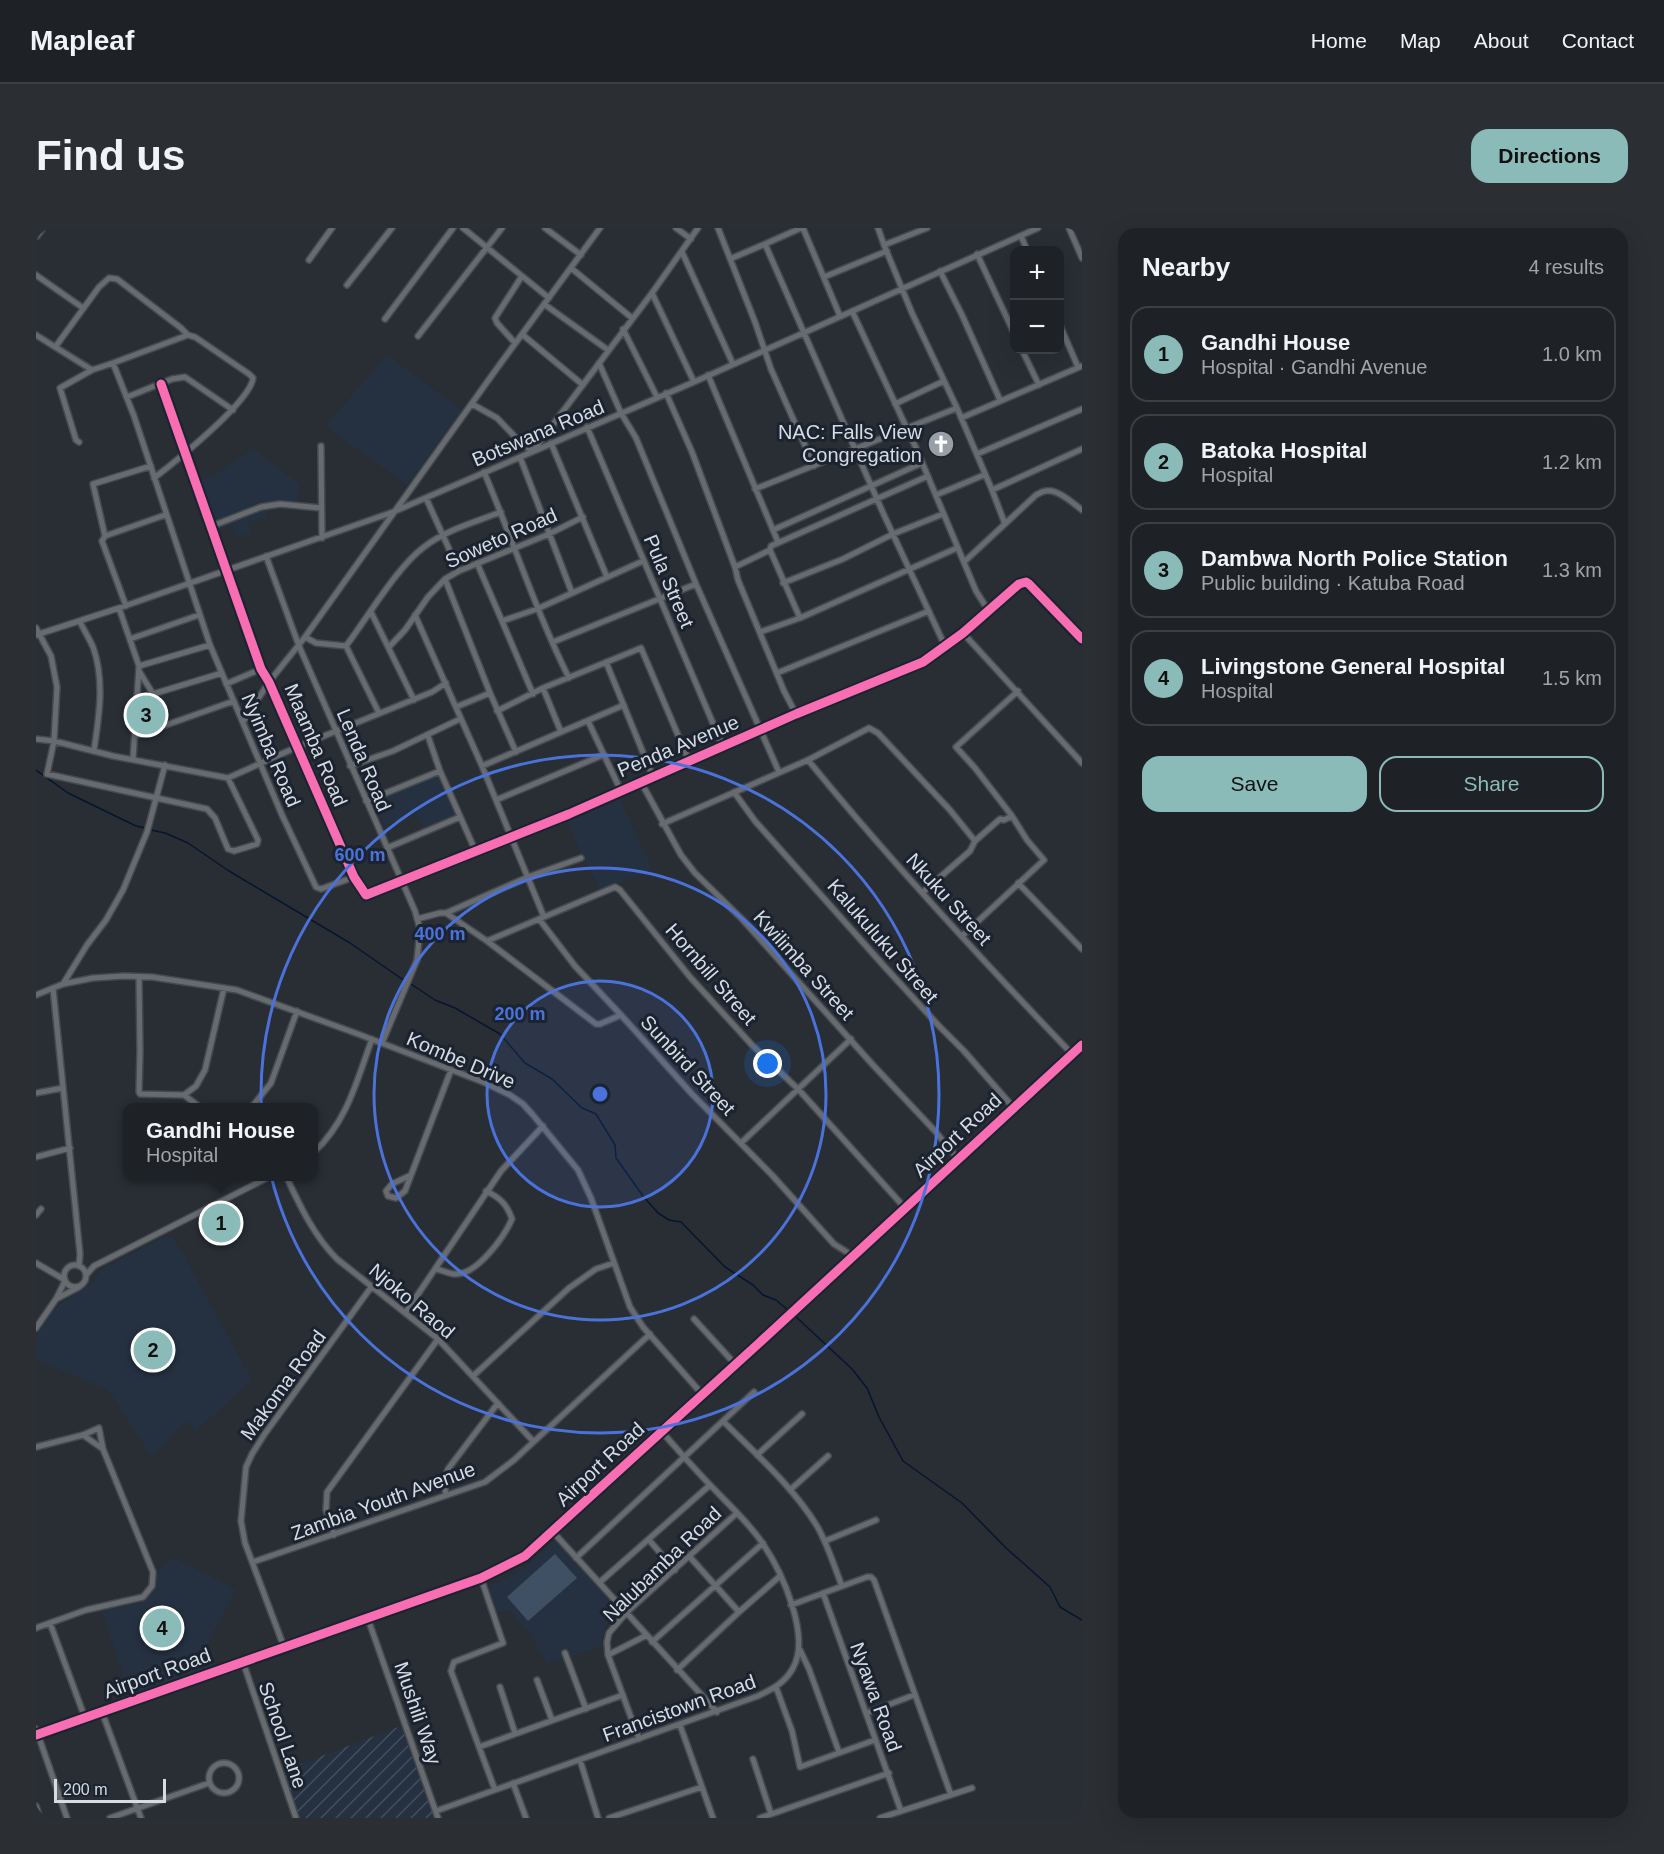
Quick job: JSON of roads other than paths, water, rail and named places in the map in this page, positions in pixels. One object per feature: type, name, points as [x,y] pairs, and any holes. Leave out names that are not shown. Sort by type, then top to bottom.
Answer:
[{"type":"highway","points":[[36,235],[41,228]]},
{"type":"street","points":[[309,260],[332,228]]},
{"type":"street","points":[[347,285],[392,228]]},
{"type":"street","points":[[385,319],[453,228]]},
{"type":"street","points":[[463,228],[549,298]]},
{"type":"street","points":[[418,336],[434,319],[502,228]]},
{"type":"street","points":[[545,228],[581,255]]},
{"type":"street","points":[[243,722],[269,682],[299,646],[393,512],[600,228]]},
{"type":"street","points":[[675,228],[691,239]]},
{"type":"street","points":[[472,404],[497,418],[523,445],[533,451],[698,228]]},
{"type":"street","points":[[719,228],[756,322],[764,351],[814,466]]},
{"type":"street","points":[[730,259],[802,228],[840,316]]},
{"type":"street","points":[[878,228],[977,454],[1005,524]]},
{"type":"street","points":[[824,277],[927,228]]},
{"type":"street","name":"Botswana Road","points":[[37,632],[80,622],[393,512],[694,382],[1021,236],[1028,230],[1038,228]]},
{"type":"street","points":[[1069,228],[1082,258]]},
{"type":"street","points":[[1021,236],[1025,246]]},
{"type":"street","points":[[765,244],[945,646]]},
{"type":"street","points":[[682,252],[734,364]]},
{"type":"street","points":[[977,254],[1010,324]]},
{"type":"street","points":[[570,268],[632,318]]},
{"type":"street","points":[[940,271],[1000,400]]},
{"type":"street","points":[[36,275],[83,308]]},
{"type":"street","points":[[515,343],[495,318],[522,276]]},
{"type":"street","points":[[56,346],[99,287],[109,278],[117,279],[188,335],[195,337],[252,378],[250,387],[233,410],[186,453],[154,478]]},
{"type":"street","points":[[652,293],[694,382]]},
{"type":"street","points":[[544,304],[608,350]]},
{"type":"street","points":[[852,311],[928,476],[976,591],[988,610]]},
{"type":"street","points":[[623,329],[657,397]]},
{"type":"street","points":[[961,418],[1080,367],[1064,333]]},
{"type":"street","points":[[36,335],[92,370]]},
{"type":"street","points":[[79,442],[76,440],[60,388],[92,370],[188,335]]},
{"type":"street","points":[[523,335],[583,385]]},
{"type":"street","points":[[1024,354],[1039,385]]},
{"type":"street","name":"Nyimba Road","points":[[113,363],[127,397],[210,645],[282,815],[316,887],[321,889],[354,877]]},
{"type":"street","points":[[599,363],[621,413],[636,438],[696,584],[779,772]]},
{"type":"street","points":[[708,375],[778,542]]},
{"type":"street","points":[[127,397],[185,377],[233,410]]},
{"type":"street","points":[[895,404],[944,381]]},
{"type":"street","name":"Maamba Road","points":[[161,384],[261,669],[269,682],[354,877],[364,893],[368,895],[402,881]]},
{"type":"street","points":[[666,393],[692,452],[738,580],[796,714]]},
{"type":"street","points":[[755,489],[957,408]]},
{"type":"street","points":[[977,454],[1082,409]]},
{"type":"street","name":"Pula Street","points":[[587,427],[723,747]]},
{"type":"street","points":[[551,443],[607,577]]},
{"type":"street","points":[[321,446],[322,538]]},
{"type":"street","points":[[992,490],[1082,448]]},
{"type":"street","points":[[520,457],[572,593]]},
{"type":"street","points":[[773,530],[922,464]]},
{"type":"street","points":[[105,536],[93,483],[150,466]]},
{"type":"street","points":[[484,472],[515,547],[537,609],[569,678]]},
{"type":"street","points":[[936,495],[984,475]]},
{"type":"street","points":[[735,567],[770,550],[771,546],[778,542],[928,476]]},
{"type":"street","points":[[964,562],[1036,495],[1046,490],[1053,490],[1082,510]]},
{"type":"street","points":[[426,498],[459,571]]},
{"type":"street","points":[[212,526],[261,507],[280,504],[321,508]]},
{"type":"street","points":[[346,646],[412,557],[424,546],[443,535],[501,512]]},
{"type":"street","points":[[783,583],[943,514]]},
{"type":"street","points":[[163,726],[153,694],[139,669],[123,607],[102,541],[105,536],[165,515]]},
{"type":"street","name":"Soweto Road","points":[[389,647],[445,579],[583,517]]},
{"type":"street","points":[[760,632],[800,618],[957,548]]},
{"type":"street","points":[[770,550],[800,618]]},
{"type":"street","name":"Lenda Road","points":[[266,556],[299,646],[417,919],[420,940],[417,960],[382,1043]]},
{"type":"street","points":[[502,621],[537,609],[643,561]]},
{"type":"street","points":[[477,563],[533,694]]},
{"type":"street","points":[[445,579],[497,711],[516,752]]},
{"type":"street","name":"Penda Avenue","points":[[402,881],[475,850],[511,838],[922,662],[963,633],[1019,584],[1026,582],[1082,639]]},
{"type":"street","points":[[553,642],[696,584]]},
{"type":"street","points":[[777,673],[929,611]]},
{"type":"street","points":[[371,612],[414,699]]},
{"type":"street","points":[[130,639],[199,615]]},
{"type":"street","points":[[415,615],[482,766],[528,877],[542,918],[575,966],[621,1015]]},
{"type":"street","points":[[80,622],[93,647],[99,671],[100,687],[94,750]]},
{"type":"street","points":[[37,632],[51,656],[57,687],[54,741],[47,774],[207,808],[215,818],[228,849],[234,851],[257,844],[258,840],[228,778]]},
{"type":"street","points":[[963,633],[1082,763]]},
{"type":"street","points":[[305,637],[316,643],[346,646]]},
{"type":"street","points":[[139,669],[210,645]]},
{"type":"street","points":[[346,646],[378,713]]},
{"type":"street","points":[[497,711],[543,688],[641,648],[689,761]]},
{"type":"street","points":[[606,662],[653,777]]},
{"type":"street","points":[[133,759],[139,669]]},
{"type":"street","points":[[226,684],[261,669]]},
{"type":"street","points":[[153,694],[222,673]]},
{"type":"street","points":[[36,739],[228,778],[432,692],[446,683]]},
{"type":"street","points":[[543,688],[561,732]]},
{"type":"street","points":[[962,936],[1044,860],[956,747],[1018,691]]},
{"type":"street","points":[[456,707],[490,693]]},
{"type":"street","points":[[135,736],[234,701]]},
{"type":"street","points":[[482,766],[624,705]]},
{"type":"street","points":[[350,766],[429,735],[460,719]]},
{"type":"street","points":[[588,721],[621,791]]},
{"type":"street","points":[[662,824],[830,750],[865,729],[873,729],[950,810],[975,841]]},
{"type":"street","points":[[429,735],[441,771],[475,850]]},
{"type":"street","points":[[496,800],[603,755]]},
{"type":"street","name":"Nkuku Street","points":[[808,760],[850,811],[962,936],[1072,1054]]},
{"type":"street","points":[[63,984],[87,945],[106,920],[123,890],[147,831],[165,765]]},
{"type":"street","points":[[366,801],[441,771]]},
{"type":"street","name":"Kwilimba Street","points":[[641,783],[662,824],[695,873],[742,919],[958,1159]]},
{"type":"street","name":"Kalukuluku Street","points":[[734,792],[755,821],[1013,1107]]},
{"type":"street","points":[[923,892],[970,851],[975,841],[1000,819],[1004,820],[1012,816]]},
{"type":"street","points":[[387,848],[460,817]]},
{"type":"street","points":[[417,919],[440,913],[446,914],[528,877],[581,858]]},
{"type":"street","points":[[1017,883],[1082,949]]},
{"type":"street","name":"Hornbill Street","points":[[487,941],[609,889],[615,887],[620,890],[690,977],[752,1045],[799,1089],[905,1208]]},
{"type":"street","name":"Sunbird Street","points":[[446,914],[487,941],[596,1024],[621,1015],[692,1094],[741,1143],[834,1244],[853,1256]]},
{"type":"street","points":[[1075,941],[1082,934]]},
{"type":"street","points":[[139,977],[139,1092],[140,1094],[184,1095],[195,1103]]},
{"type":"street","name":"Kombe Drive","points":[[36,995],[63,984],[93,978],[139,977],[237,990],[372,1039],[510,1095],[523,1104],[543,1126],[578,1170],[630,1307],[650,1334],[702,1394]]},
{"type":"street","points":[[53,988],[80,1267],[86,1275]]},
{"type":"street","points":[[184,1095],[196,1086],[205,1070],[224,988]]},
{"type":"street","points":[[254,1103],[271,1083],[297,1011]]},
{"type":"street","points":[[318,1148],[329,1138],[340,1121],[372,1039]]},
{"type":"street","points":[[741,1143],[850,1039]]},
{"type":"street","name":"Airport Road","points":[[37,1733],[86,1718],[482,1578],[525,1556],[1082,1045]]},
{"type":"street","points":[[411,1175],[392,1184],[386,1191],[388,1196],[396,1198],[403,1194],[411,1175],[451,1070]]},
{"type":"street","points":[[36,1093],[63,1088]]},
{"type":"street","points":[[406,1312],[486,1191],[501,1171],[543,1126]]},
{"type":"street","points":[[36,1157],[70,1148]]},
{"type":"street","points":[[56,1299],[80,1287],[94,1266],[261,1181]]},
{"type":"street","name":"Njoko Raod","points":[[288,1181],[309,1222],[325,1247],[438,1339],[533,1441]]},
{"type":"street","points":[[436,1269],[453,1274],[463,1273],[490,1252],[506,1233],[512,1219],[508,1206],[497,1196],[486,1191]]},
{"type":"street","points":[[36,1215],[41,1209]]},
{"type":"street","points":[[36,1263],[73,1287],[80,1287]]},
{"type":"street","points":[[473,1376],[569,1288],[596,1269],[614,1263]]},
{"type":"street","points":[[53,1272],[94,1266]]},
{"type":"street","points":[[36,1328],[56,1299],[68,1269]]},
{"type":"street","name":"Makoma Road","points":[[284,1647],[245,1543],[241,1521],[244,1480],[252,1454],[372,1286]]},
{"type":"street","points":[[694,1319],[735,1364]]},
{"type":"street","name":"Zambia Youth Avenue","points":[[253,1562],[485,1482],[514,1460],[650,1334]]},
{"type":"street","points":[[334,1535],[326,1510],[327,1492],[438,1339]]},
{"type":"street","points":[[576,1558],[754,1392]]},
{"type":"street","points":[[446,1495],[444,1484],[448,1469],[498,1403]]},
{"type":"street","points":[[757,1455],[802,1414]]},
{"type":"street","points":[[723,1422],[790,1490],[813,1520],[825,1541],[842,1586]]},
{"type":"street","points":[[36,1447],[83,1435],[99,1428],[103,1449],[153,1572],[152,1586],[143,1598],[86,1611],[36,1628]]},
{"type":"street","points":[[662,1432],[763,1543],[780,1576],[791,1605],[797,1626],[799,1648],[839,1752]]},
{"type":"street","points":[[83,1435],[103,1449]]},
{"type":"street","points":[[790,1490],[828,1456]]},
{"type":"street","points":[[600,1582],[710,1485]]},
{"type":"street","name":"Nalubamba Road","points":[[639,1739],[608,1655],[609,1633],[627,1612],[737,1513]]},
{"type":"street","points":[[825,1541],[876,1520]]},
{"type":"street","points":[[553,1532],[717,1712]]},
{"type":"street","points":[[649,1540],[675,1570]]},
{"type":"street","points":[[652,1642],[763,1543]]},
{"type":"street","points":[[689,1556],[739,1612]]},
{"type":"street","points":[[677,1670],[780,1576]]},
{"type":"street","points":[[791,1605],[867,1576],[874,1580],[951,1794]]},
{"type":"street","points":[[482,1578],[503,1643],[457,1660],[451,1666],[451,1671],[495,1790]]},
{"type":"street","name":"Nyawa Road","points":[[823,1593],[901,1811]]},
{"type":"street","name":"Mushili Way","points":[[368,1619],[438,1818]]},
{"type":"street","points":[[50,1623],[86,1718]]},
{"type":"street","points":[[608,1655],[647,1635]]},
{"type":"street","name":"Francistown Road","points":[[436,1811],[717,1712],[776,1687],[793,1668],[799,1648]]},
{"type":"street","points":[[565,1653],[586,1709]]},
{"type":"street","name":"School Lane","points":[[243,1662],[296,1818]]},
{"type":"street","points":[[537,1680],[552,1720]]},
{"type":"street","points":[[500,1687],[515,1733]]},
{"type":"street","points":[[776,1687],[792,1731],[800,1767],[875,1740]]},
{"type":"street","points":[[479,1747],[623,1695]]},
{"type":"street","points":[[867,1713],[914,1695]]},
{"type":"street","points":[[102,1712],[141,1818]]},
{"type":"street","points":[[680,1725],[713,1818]]},
{"type":"street","points":[[37,1733],[67,1818]]},
{"type":"street","points":[[580,1760],[598,1818]]},
{"type":"street","points":[[753,1760],[771,1814]]},
{"type":"street","points":[[220,1763],[230,1764],[237,1771],[239,1780],[230,1792],[225,1794],[215,1791],[209,1784],[209,1773],[220,1763]]},
{"type":"street","points":[[760,1818],[888,1773]]},
{"type":"street","points":[[513,1783],[526,1818]]},
{"type":"street","points":[[110,1818],[209,1784]]},
{"type":"street","points":[[609,1818],[702,1787]]},
{"type":"street","points":[[880,1818],[972,1788]]},
{"type":"street","points":[[36,1806],[40,1818]]},
{"type":"waterway","points":[[36,770],[68,793],[136,826],[145,828]]},
{"type":"waterway","points":[[151,830],[165,833],[188,843],[229,871],[350,943],[405,981]]},
{"type":"waterway","points":[[411,984],[435,1000],[455,1008],[500,1034],[525,1063],[552,1079],[582,1108],[596,1114],[615,1145],[616,1158],[658,1213],[669,1220],[681,1222],[725,1267],[789,1311]]},
{"type":"waterway","points":[[794,1315],[852,1369],[867,1388],[879,1417],[903,1461],[962,1503],[1006,1548],[1050,1587],[1060,1607],[1082,1620]]},
{"type":"place","name":"NAC: Falls View Congregation","points":[[941,444]]},
{"type":"place","name":"Dambwa North Police Station","points":[[146,715]]},
{"type":"place","name":"Gandhi House","points":[[221,1223]]},
{"type":"place","name":"Batoka Hospital","points":[[153,1350]]},
{"type":"place","name":"Livingstone General Hospital","points":[[162,1628]]}]
